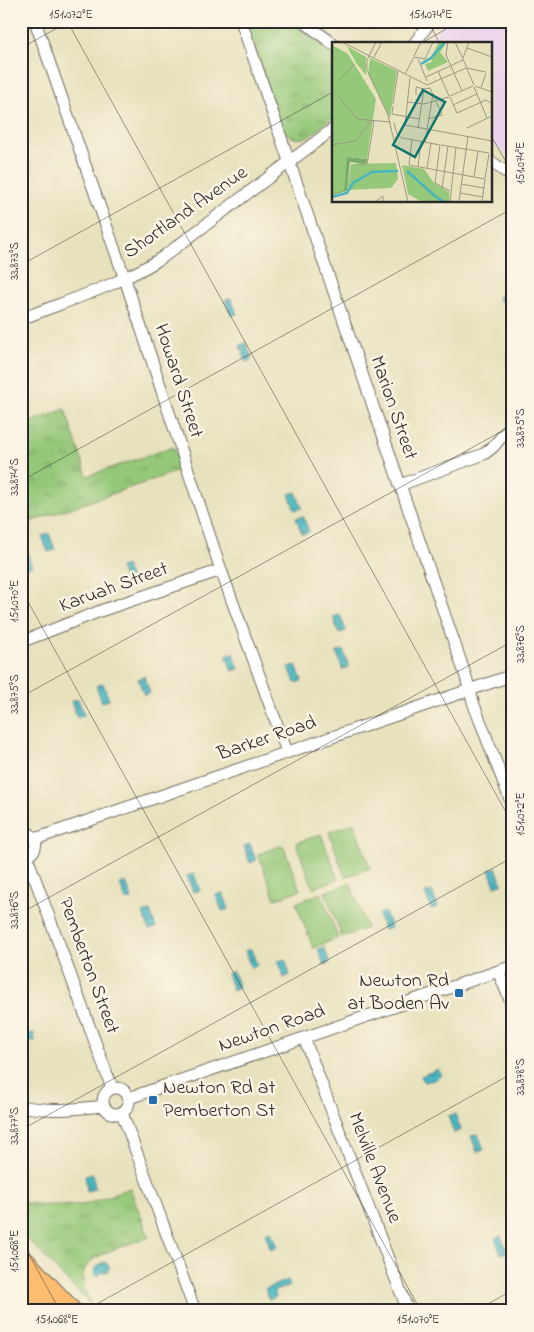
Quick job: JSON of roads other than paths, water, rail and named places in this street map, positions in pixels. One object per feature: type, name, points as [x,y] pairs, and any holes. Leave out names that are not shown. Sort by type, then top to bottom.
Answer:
[{"type":"highway","points":[[21,1257],[72,1311]]},
{"type":"highway","points":[[21,1284],[47,1311]]},
{"type":"street","name":"Howard Street","points":[[35,21],[124,279],[221,570],[287,752]]},
{"type":"street","name":"Marion Street","points":[[241,21],[474,704],[513,807]]},
{"type":"street","points":[[303,21],[332,43]]},
{"type":"street","points":[[415,42],[431,21]]},
{"type":"street","name":"Shortland Avenue","points":[[21,319],[124,279],[148,267],[332,131]]},
{"type":"street","points":[[492,162],[513,177]]},
{"type":"street","points":[[400,485],[484,454],[493,448],[513,423]]},
{"type":"street","name":"Karuah Street","points":[[21,642],[103,610],[221,570]]},
{"type":"street","name":"Barker Road","points":[[35,839],[513,675]]},
{"type":"street","points":[[21,831],[29,833],[35,839],[34,851],[24,857]]},
{"type":"street","name":"Pemberton Street","points":[[24,857],[112,1088]]},
{"type":"street","name":"Newton Road","points":[[129,1098],[513,966]]},
{"type":"street","points":[[498,971],[513,1007]]},
{"type":"street","name":"Melville Avenue","points":[[304,1038],[408,1311]]},
{"type":"street","points":[[112,1088],[124,1090],[129,1098],[128,1108],[122,1113],[113,1114],[104,1106],[105,1094],[112,1088]]},
{"type":"street","points":[[21,1106],[34,1109],[69,1110],[104,1106]]},
{"type":"street","points":[[122,1113],[195,1311]]},
{"type":"water","points":[[502,293],[513,302],[509,308],[498,298]]},
{"type":"water","points":[[231,298],[237,314],[231,316],[225,300]]},
{"type":"water","points":[[246,343],[252,359],[246,362],[240,345]]},
{"type":"water","points":[[296,492],[302,508],[295,510],[289,494]]},
{"type":"water","points":[[303,516],[309,532],[302,534],[296,518]]},
{"type":"water","points":[[49,533],[55,550],[48,552],[42,536]]},
{"type":"water","points":[[26,549],[32,566],[26,568],[21,551]]},
{"type":"water","points":[[126,566],[132,583],[126,585],[120,568]]},
{"type":"water","points":[[340,615],[346,631],[339,633],[333,617]]},
{"type":"water","points":[[343,650],[349,667],[342,669],[337,652]]},
{"type":"water","points":[[233,653],[239,669],[232,671],[226,655]]},
{"type":"water","points":[[296,665],[302,681],[295,683],[289,667]]},
{"type":"water","points":[[144,676],[150,693],[144,695],[138,679]]},
{"type":"water","points":[[103,683],[109,700],[102,702],[96,686]]},
{"type":"water","points":[[78,699],[84,715],[77,718],[71,701]]},
{"type":"water","points":[[250,844],[256,860],[250,863],[244,846]]},
{"type":"water","points":[[496,867],[502,884],[495,886],[489,870]]},
{"type":"water","points":[[194,874],[200,890],[193,892],[187,876]]},
{"type":"water","points":[[126,882],[132,899],[126,901],[120,884]]},
{"type":"water","points":[[432,891],[438,907],[431,909],[425,893]]},
{"type":"water","points":[[223,893],[229,909],[222,911],[216,895]]},
{"type":"water","points":[[150,911],[156,928],[149,930],[143,913]]},
{"type":"water","points":[[385,912],[391,928],[384,930],[378,914]]},
{"type":"water","points":[[324,947],[330,963],[324,965],[318,949]]},
{"type":"water","points":[[251,949],[257,965],[251,968],[245,951]]},
{"type":"water","points":[[285,959],[290,975],[284,978],[278,961]]},
{"type":"water","points":[[233,971],[239,988],[233,990],[227,974]]},
{"type":"water","points":[[34,1033],[35,1041],[21,1043],[21,1034]]},
{"type":"water","points":[[438,1069],[441,1075],[434,1080],[424,1082],[421,1076]]},
{"type":"water","points":[[455,1114],[461,1130],[454,1133],[448,1116]]},
{"type":"water","points":[[478,1134],[484,1150],[477,1152],[471,1136]]},
{"type":"water","points":[[93,1174],[95,1189],[87,1191],[85,1175]]},
{"type":"water","points":[[271,1231],[277,1247],[271,1250],[265,1233]]},
{"type":"water","points":[[501,1236],[507,1252],[501,1254],[495,1238]]},
{"type":"water","points":[[105,1262],[110,1267],[107,1272],[103,1272],[98,1276],[94,1273],[96,1269]]},
{"type":"water","points":[[288,1280],[290,1286],[274,1291],[276,1297],[269,1300],[265,1289]]},
{"type":"place","name":"Newton Rd at Boden Av","points":[[459,993]]},
{"type":"place","name":"Newton Rd at Pemberton St","points":[[153,1100]]}]
